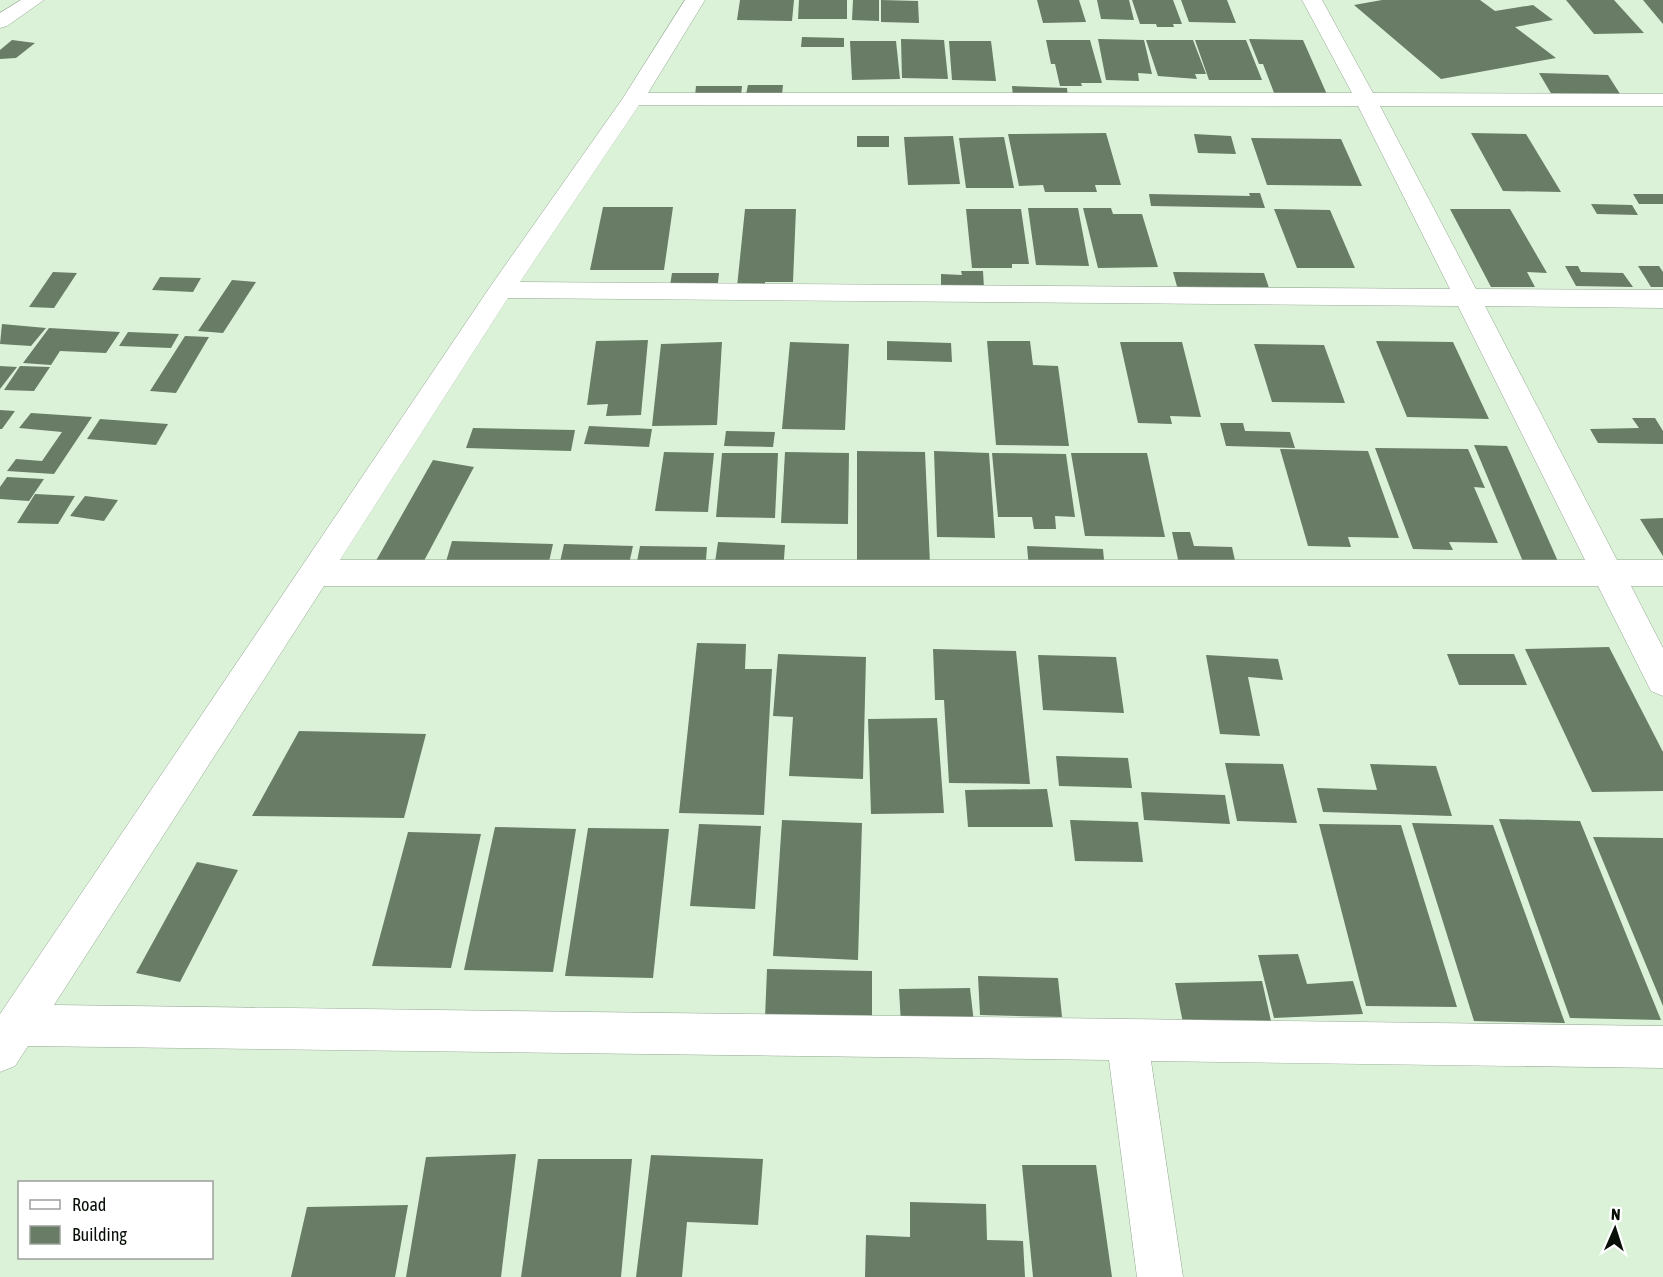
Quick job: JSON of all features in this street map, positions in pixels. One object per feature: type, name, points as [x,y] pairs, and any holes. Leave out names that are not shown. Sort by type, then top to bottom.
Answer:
[{"type":"street","points":[[0,22],[34,0]]},
{"type":"street","points":[[9,1038],[501,290],[633,99],[695,0]]},
{"type":"street","points":[[1312,0],[1366,100],[1663,681]]},
{"type":"street","points":[[633,99],[1663,100]]},
{"type":"street","points":[[501,290],[1663,299]]},
{"type":"street","points":[[315,573],[1663,573]]},
{"type":"street","points":[[9,1038],[1127,1040],[1663,1047]]},
{"type":"street","points":[[1127,1040],[1160,1277]]},
{"type":"building","points":[[740,0],[794,0],[792,21],[737,20]]},
{"type":"building","points":[[799,0],[847,0],[847,19],[798,19]]},
{"type":"building","points":[[853,0],[879,0],[879,21],[852,20]]},
{"type":"building","points":[[881,0],[918,1],[919,23],[881,22]]},
{"type":"building","points":[[1037,0],[1079,0],[1086,22],[1043,23]]},
{"type":"building","points":[[1097,0],[1129,0],[1134,20],[1101,19]]},
{"type":"building","points":[[1132,0],[1173,0],[1182,24],[1173,24],[1174,27],[1157,27],[1156,24],[1140,24]]},
{"type":"building","points":[[1181,0],[1227,0],[1236,23],[1189,22]]},
{"type":"building","points":[[1382,0],[1480,0],[1495,11],[1533,5],[1553,20],[1515,27],[1556,58],[1441,79],[1354,5]]},
{"type":"building","points":[[1566,0],[1614,0],[1644,33],[1594,34]]},
{"type":"building","points":[[1643,0],[1663,0],[1663,24]]},
{"type":"building","points":[[802,37],[844,38],[844,47],[801,47]]},
{"type":"building","points":[[901,39],[944,40],[948,79],[902,78]]},
{"type":"building","points":[[1098,39],[1144,40],[1152,74],[1138,73],[1139,81],[1106,80]]},
{"type":"building","points":[[1249,39],[1303,40],[1329,99],[1276,98],[1263,64],[1259,64]]},
{"type":"building","points":[[12,40],[35,43],[16,58],[0,59],[0,50]]},
{"type":"building","points":[[1046,40],[1090,40],[1102,83],[1060,86],[1055,64],[1051,64]]},
{"type":"building","points":[[1146,40],[1193,40],[1206,74],[1195,74],[1197,79],[1158,76]]},
{"type":"building","points":[[1195,40],[1246,40],[1262,80],[1209,80]]},
{"type":"building","points":[[850,41],[896,41],[900,79],[852,80]]},
{"type":"building","points":[[949,41],[991,41],[996,81],[952,80]]},
{"type":"building","points":[[1539,73],[1608,75],[1622,97],[1552,95]]},
{"type":"building","points":[[748,85],[783,85],[782,94],[746,94]]},
{"type":"building","points":[[696,86],[742,86],[741,96],[695,96]]},
{"type":"building","points":[[1012,86],[1067,88],[1068,98],[1013,97]]},
{"type":"building","points":[[1106,133],[1121,185],[1095,185],[1097,192],[1045,192],[1043,185],[1019,186],[1008,134]]},
{"type":"building","points":[[1471,133],[1526,134],[1561,192],[1503,191]]},
{"type":"building","points":[[1194,134],[1231,136],[1236,154],[1198,153]]},
{"type":"building","points":[[857,136],[889,136],[889,147],[857,147]]},
{"type":"building","points":[[953,136],[960,184],[908,185],[904,137]]},
{"type":"building","points":[[1004,137],[1014,188],[966,188],[959,138]]},
{"type":"building","points":[[1251,138],[1341,139],[1362,186],[1267,185]]},
{"type":"building","points":[[1249,193],[1260,193],[1265,208],[1151,206],[1149,194],[1250,196]]},
{"type":"building","points":[[1633,194],[1663,194],[1663,204],[1639,204]]},
{"type":"building","points":[[1591,204],[1632,205],[1638,215],[1597,214]]},
{"type":"building","points":[[603,207],[673,207],[664,270],[590,270]]},
{"type":"building","points":[[1028,208],[1078,208],[1089,266],[1036,265]]},
{"type":"building","points":[[1083,208],[1111,208],[1113,214],[1142,214],[1158,267],[1098,268]]},
{"type":"building","points":[[745,209],[796,209],[793,282],[765,282],[765,287],[737,287]]},
{"type":"building","points":[[966,209],[1021,209],[1029,264],[1012,264],[1012,268],[972,268]]},
{"type":"building","points":[[1274,209],[1330,210],[1355,268],[1297,268]]},
{"type":"building","points":[[1450,209],[1510,209],[1547,273],[1527,272],[1535,287],[1491,287]]},
{"type":"building","points":[[1565,266],[1578,266],[1581,272],[1623,273],[1633,287],[1576,286]]},
{"type":"building","points":[[1638,266],[1659,266],[1663,272],[1663,287],[1651,287]]},
{"type":"building","points":[[961,271],[983,271],[984,288],[941,287],[941,274],[962,275]]},
{"type":"building","points":[[53,272],[77,273],[54,308],[29,307]]},
{"type":"building","points":[[1173,272],[1264,273],[1270,291],[1178,290]]},
{"type":"building","points":[[672,273],[719,273],[717,292],[669,292]]},
{"type":"building","points":[[160,277],[201,278],[193,292],[152,290]]},
{"type":"building","points":[[232,280],[256,282],[223,333],[198,331]]},
{"type":"building","points":[[2,324],[46,328],[31,346],[0,344]]},
{"type":"building","points":[[49,328],[120,332],[106,353],[60,351],[51,365],[23,363]]},
{"type":"building","points":[[128,332],[179,334],[171,348],[119,346]]},
{"type":"building","points":[[185,336],[209,337],[176,393],[150,391]]},
{"type":"building","points":[[648,340],[641,415],[606,416],[608,404],[587,405],[596,341]]},
{"type":"building","points":[[887,341],[951,343],[952,362],[887,360]]},
{"type":"building","points":[[987,341],[1030,341],[1033,365],[1058,366],[1069,446],[996,445]]},
{"type":"building","points":[[1376,341],[1453,342],[1489,419],[1407,417]]},
{"type":"building","points":[[722,342],[717,425],[652,426],[661,344]]},
{"type":"building","points":[[790,342],[849,344],[845,430],[782,429]]},
{"type":"building","points":[[1120,342],[1182,342],[1201,417],[1170,416],[1172,424],[1138,423]]},
{"type":"building","points":[[1254,344],[1324,345],[1345,403],[1272,402]]},
{"type":"building","points":[[0,366],[17,367],[0,389]]},
{"type":"building","points":[[20,366],[50,367],[34,391],[4,390]]},
{"type":"building","points":[[0,410],[15,411],[2,429],[0,429]]},
{"type":"building","points":[[31,413],[92,417],[54,474],[7,471],[16,459],[42,461],[62,432],[19,428]]},
{"type":"building","points":[[1632,418],[1655,418],[1663,431],[1663,444],[1598,443],[1590,429],[1639,428]]},
{"type":"building","points":[[100,419],[168,424],[156,445],[87,439]]},
{"type":"building","points":[[1220,423],[1243,423],[1245,431],[1290,432],[1295,448],[1226,446]]},
{"type":"building","points":[[589,426],[652,429],[649,447],[584,444]]},
{"type":"building","points":[[473,428],[575,430],[571,451],[466,448]]},
{"type":"building","points":[[726,431],[775,432],[773,447],[724,446]]},
{"type":"building","points":[[1474,445],[1507,446],[1560,566],[1524,564]]},
{"type":"building","points":[[1375,448],[1468,449],[1485,488],[1474,487],[1498,543],[1449,542],[1453,550],[1413,549]]},
{"type":"building","points":[[1280,449],[1368,451],[1399,538],[1348,537],[1351,547],[1308,546]]},
{"type":"building","points":[[857,451],[925,452],[930,564],[857,563]]},
{"type":"building","points":[[934,451],[989,453],[995,538],[937,537]]},
{"type":"building","points":[[664,452],[714,453],[708,512],[655,511]]},
{"type":"building","points":[[785,452],[849,453],[848,524],[781,523]]},
{"type":"building","points":[[722,453],[778,453],[775,518],[716,517]]},
{"type":"building","points":[[992,453],[1066,454],[1075,517],[1055,516],[1056,529],[1034,529],[1032,517],[998,517]]},
{"type":"building","points":[[1071,453],[1147,453],[1165,537],[1085,536]]},
{"type":"building","points":[[433,460],[474,467],[417,574],[373,566]]},
{"type":"building","points":[[7,477],[44,479],[29,501],[0,499],[0,487]]},
{"type":"building","points":[[35,494],[75,496],[58,524],[17,523]]},
{"type":"building","points":[[85,496],[118,500],[104,521],[70,516]]},
{"type":"building","points":[[1663,518],[1663,556],[1640,519]]},
{"type":"building","points":[[1172,532],[1190,532],[1194,546],[1232,547],[1236,565],[1179,564]]},
{"type":"building","points":[[452,541],[553,544],[546,575],[443,572]]},
{"type":"building","points":[[718,542],[785,545],[783,572],[714,569]]},
{"type":"building","points":[[564,544],[633,546],[627,573],[558,571]]},
{"type":"building","points":[[640,546],[707,547],[705,573],[635,572]]},
{"type":"building","points":[[1027,546],[1103,549],[1105,571],[1029,569]]},
{"type":"building","points":[[697,643],[746,644],[745,669],[772,669],[764,815],[679,813]]},
{"type":"building","points":[[1609,647],[1663,752],[1663,791],[1592,792],[1525,649]]},
{"type":"building","points":[[933,649],[1016,651],[1030,784],[949,783],[944,700],[935,700]]},
{"type":"building","points":[[778,654],[866,657],[863,779],[789,776],[793,717],[773,716]]},
{"type":"building","points":[[1447,654],[1514,654],[1527,685],[1459,685]]},
{"type":"building","points":[[1038,655],[1116,657],[1124,713],[1043,710]]},
{"type":"building","points":[[1206,655],[1278,659],[1283,680],[1248,677],[1260,736],[1220,734]]},
{"type":"building","points":[[937,718],[944,813],[871,814],[868,719]]},
{"type":"building","points":[[299,731],[426,734],[404,818],[252,816]]},
{"type":"building","points":[[1056,756],[1128,758],[1132,788],[1059,786]]},
{"type":"building","points":[[1225,763],[1283,764],[1297,823],[1237,821]]},
{"type":"building","points":[[1370,764],[1436,766],[1452,816],[1323,812],[1317,788],[1377,790]]},
{"type":"building","points":[[1047,789],[1053,827],[968,827],[965,790]]},
{"type":"building","points":[[1141,792],[1225,795],[1230,824],[1144,820]]},
{"type":"building","points":[[1499,819],[1580,821],[1661,1020],[1570,1018]]},
{"type":"building","points":[[782,820],[862,823],[858,960],[773,956]]},
{"type":"building","points":[[1070,820],[1138,822],[1143,862],[1075,861]]},
{"type":"building","points":[[1412,823],[1493,825],[1565,1023],[1474,1021]]},
{"type":"building","points":[[699,824],[761,826],[755,909],[690,906]]},
{"type":"building","points":[[1319,824],[1401,825],[1457,1007],[1366,1006]]},
{"type":"building","points":[[495,827],[576,829],[553,972],[464,970]]},
{"type":"building","points":[[588,828],[669,829],[653,978],[565,976]]},
{"type":"building","points":[[408,832],[481,834],[451,968],[372,966]]},
{"type":"building","points":[[1593,837],[1663,838],[1663,1006]]},
{"type":"building","points":[[197,862],[238,870],[180,982],[136,973]]},
{"type":"building","points":[[1298,954],[1307,984],[1353,981],[1363,1014],[1274,1018],[1258,955]]},
{"type":"building","points":[[767,969],[872,971],[872,1020],[765,1018]]},
{"type":"building","points":[[978,976],[1058,978],[1062,1017],[980,1015]]},
{"type":"building","points":[[1262,981],[1271,1021],[1183,1023],[1175,983]]},
{"type":"building","points":[[970,988],[974,1023],[901,1024],[899,989]]},
{"type":"building","points":[[516,1154],[501,1277],[406,1277],[426,1157]]},
{"type":"building","points":[[651,1155],[763,1159],[758,1225],[687,1222],[682,1277],[636,1277]]},
{"type":"building","points":[[538,1159],[632,1159],[621,1277],[521,1277]]},
{"type":"building","points":[[1022,1165],[1096,1165],[1112,1277],[1033,1277]]},
{"type":"building","points":[[910,1202],[986,1204],[987,1240],[1023,1241],[1025,1277],[865,1277],[866,1235],[910,1237]]},
{"type":"building","points":[[408,1205],[395,1277],[291,1277],[307,1207]]}]
